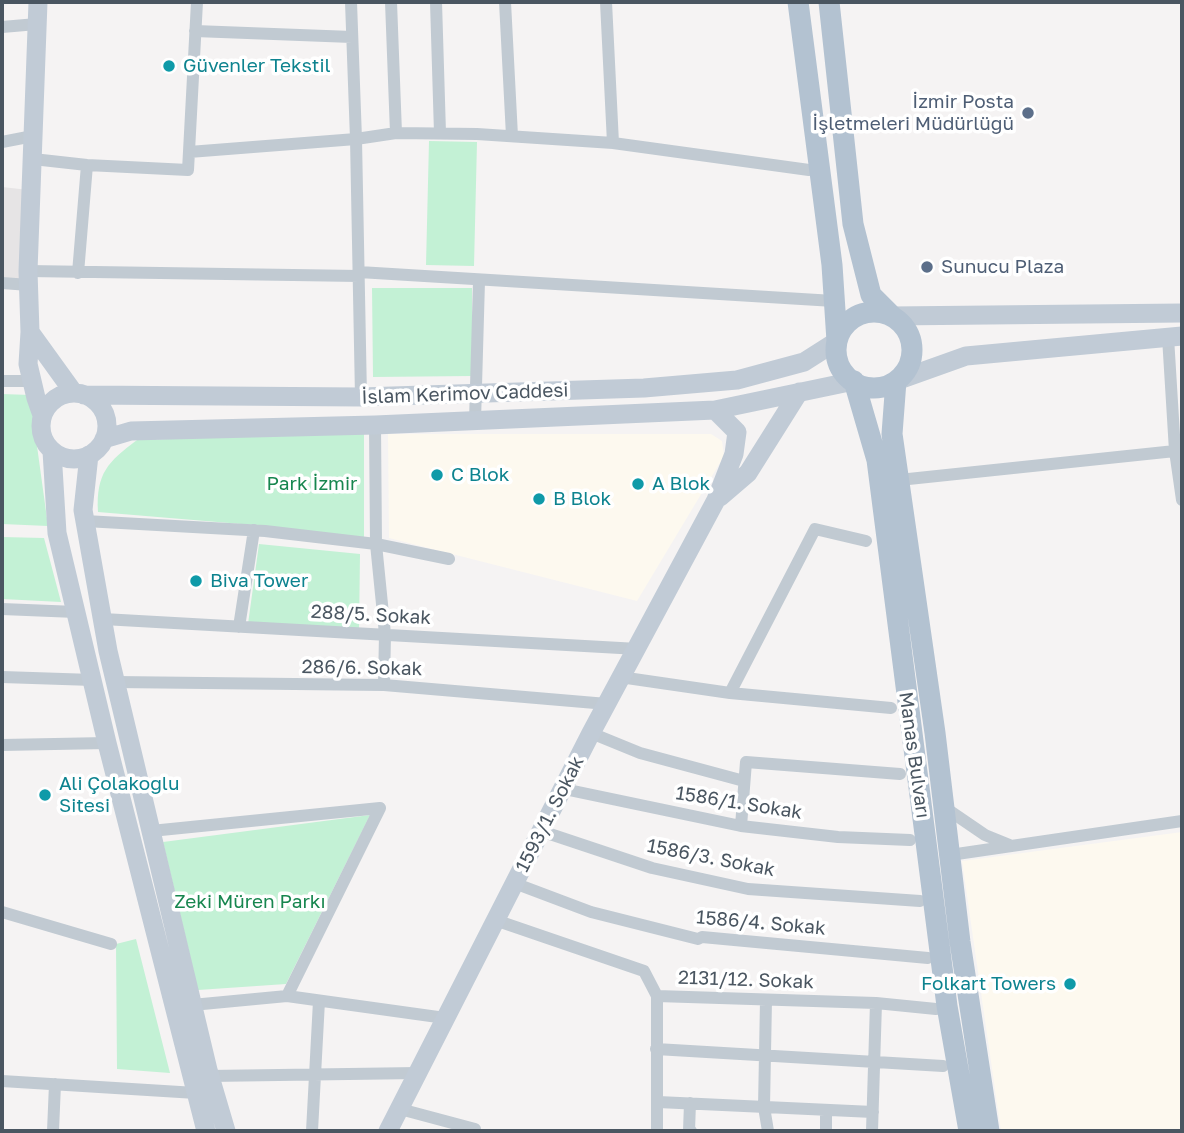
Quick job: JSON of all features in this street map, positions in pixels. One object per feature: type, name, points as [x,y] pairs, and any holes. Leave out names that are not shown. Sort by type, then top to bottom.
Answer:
[{"type":"main road","points":[[30,332],[79,394],[94,400],[101,408],[107,429],[98,449],[89,455],[70,459],[52,451],[44,441],[42,415],[28,364],[38,2]]},
{"type":"main road","points":[[797,2],[834,301],[836,352],[839,364],[854,381],[862,386],[875,388],[966,356],[1175,337]]},
{"type":"main road","points":[[829,2],[856,236],[871,295],[906,330],[911,341],[912,352],[905,371],[896,381]]},
{"type":"main road","points":[[837,341],[843,328],[858,316],[880,313],[892,316],[1182,313]]},
{"type":"main road","name":"İslam Kerimov Caddesi","points":[[79,394],[361,397],[644,388],[737,380],[804,362],[837,341]]},
{"type":"main road","name":"İslam Kerimov Caddesi","points":[[104,439],[131,431],[375,425],[715,410],[854,381]]},
{"type":"main road","name":"Manas Bulvarı","points":[[854,381],[877,460],[947,1006],[969,1131]]},
{"type":"main road","name":"Manas Bulvarı","points":[[896,381],[892,434],[989,1131]]},
{"type":"main road","name":"1593/1. Sokak","points":[[716,500],[748,473],[799,392]]},
{"type":"main road","points":[[42,415],[54,399],[79,394]]},
{"type":"main road","name":"1593/1. Sokak","points":[[388,1131],[620,677],[638,649],[716,500],[734,454],[737,432],[715,410]]},
{"type":"main road","points":[[52,451],[57,533],[107,743],[206,1131]]},
{"type":"main road","points":[[89,455],[83,510],[114,682],[209,1076],[226,1131]]},
{"type":"main road","points":[[93,680],[114,682]]},
{"type":"street","points":[[33,159],[86,165],[188,170],[197,2]]},
{"type":"street","points":[[351,2],[361,397]]},
{"type":"street","points":[[391,2],[396,133]]},
{"type":"street","points":[[436,2],[440,134]]},
{"type":"street","points":[[505,2],[512,136]]},
{"type":"street","points":[[606,2],[612,143]]},
{"type":"street","points":[[2,27],[37,24]]},
{"type":"street","points":[[195,31],[352,37]]},
{"type":"street","points":[[189,152],[356,139],[396,133],[512,136],[612,143],[809,170]]},
{"type":"street","points":[[2,142],[33,136]]},
{"type":"street","points":[[78,273],[86,165]]},
{"type":"street","points":[[2,283],[78,273],[359,274],[834,301]]},
{"type":"street","points":[[475,421],[479,281]]},
{"type":"street","points":[[1175,337],[1175,451],[1182,500]]},
{"type":"street","points":[[2,381],[32,382]]},
{"type":"street","points":[[375,425],[376,544],[384,634],[384,685]]},
{"type":"street","points":[[900,480],[1175,451]]},
{"type":"street","points":[[85,521],[254,530],[376,544],[449,559]]},
{"type":"street","points":[[730,693],[815,529],[866,541]]},
{"type":"street","points":[[239,627],[254,530]]},
{"type":"street","points":[[2,610],[76,612]]},
{"type":"street","name":"288/5. Sokak","points":[[103,620],[638,649]]},
{"type":"street","points":[[2,677],[93,680]]},
{"type":"street","points":[[620,677],[730,693],[891,708]]},
{"type":"street","name":"286/6. Sokak","points":[[114,682],[384,685],[607,704]]},
{"type":"street","points":[[591,733],[640,753],[744,781]]},
{"type":"street","points":[[2,745],[107,743]]},
{"type":"street","points":[[741,826],[746,762],[901,774]]},
{"type":"street","name":"1586/1. Sokak","points":[[564,789],[741,826],[838,837],[910,840]]},
{"type":"street","points":[[944,807],[985,835],[1012,846]]},
{"type":"street","points":[[151,831],[380,808],[287,996]]},
{"type":"street","points":[[950,855],[1182,821]]},
{"type":"street","name":"1586/3. Sokak","points":[[541,831],[652,868],[748,889],[920,901]]},
{"type":"street","name":"1586/4. Sokak","points":[[514,883],[591,912],[698,939],[702,937],[928,958]]},
{"type":"street","points":[[2,912],[111,944]]},
{"type":"street","name":"2131/12. Sokak","points":[[495,920],[645,971],[657,996],[876,1003],[936,1009]]},
{"type":"street","points":[[192,1005],[287,996],[445,1018]]},
{"type":"street","points":[[657,996],[657,1131]]},
{"type":"street","points":[[766,1000],[764,1107],[768,1131]]},
{"type":"street","points":[[312,1131],[318,1001]]},
{"type":"street","points":[[872,1131],[876,1003]]},
{"type":"street","points":[[656,1049],[943,1066]]},
{"type":"street","points":[[209,1076],[418,1073]]},
{"type":"street","points":[[2,1081],[196,1093]]},
{"type":"street","points":[[53,1131],[55,1084]]},
{"type":"street","points":[[658,1102],[873,1112]]},
{"type":"street","points":[[690,1103],[691,1131]]},
{"type":"street","points":[[400,1109],[475,1129]]},
{"type":"street","points":[[826,1131],[827,1111]]},
{"type":"shaded area","points":[[2,187],[29,190],[23,282],[2,280]]},
{"type":"shaded area","points":[[388,434],[711,434],[722,441],[724,456],[637,601],[389,538]]},
{"type":"shaded area","name":"Folkart Towers","points":[[1182,832],[1182,1131],[1001,1131],[962,861]]},
{"type":"green space","points":[[429,141],[477,142],[474,266],[426,265]]},
{"type":"green space","points":[[372,288],[472,288],[472,376],[373,377]]},
{"type":"green space","points":[[2,394],[30,395],[48,526],[2,524]]},
{"type":"green space","name":"Park İzmir","points":[[364,433],[364,539],[277,527],[98,512],[99,487],[106,470],[118,455],[137,440]]},
{"type":"green space","points":[[2,537],[44,538],[61,602],[2,599]]},
{"type":"green space","points":[[259,544],[360,554],[359,630],[248,624]]},
{"type":"green space","name":"Zeki Müren Parkı","points":[[370,815],[286,984],[198,990],[163,842]]},
{"type":"green space","points":[[136,939],[170,1073],[117,1069],[116,944]]},
{"type":"place","name":"Güvenler Tekstil","points":[[169,66]]},
{"type":"place","name":"İzmir Posta İşletmeleri Müdürlüğü","points":[[1028,113]]},
{"type":"place","name":"Sunucu Plaza","points":[[927,267]]},
{"type":"place","name":"C Blok","points":[[437,475]]},
{"type":"place","name":"A Blok","points":[[638,484]]},
{"type":"place","name":"B Blok","points":[[539,499]]},
{"type":"place","name":"Biva Tower","points":[[196,581]]},
{"type":"place","name":"Ali Çolakoğlu Sitesi","points":[[45,795]]},
{"type":"place","name":"Folkart Towers","points":[[1070,984]]}]
